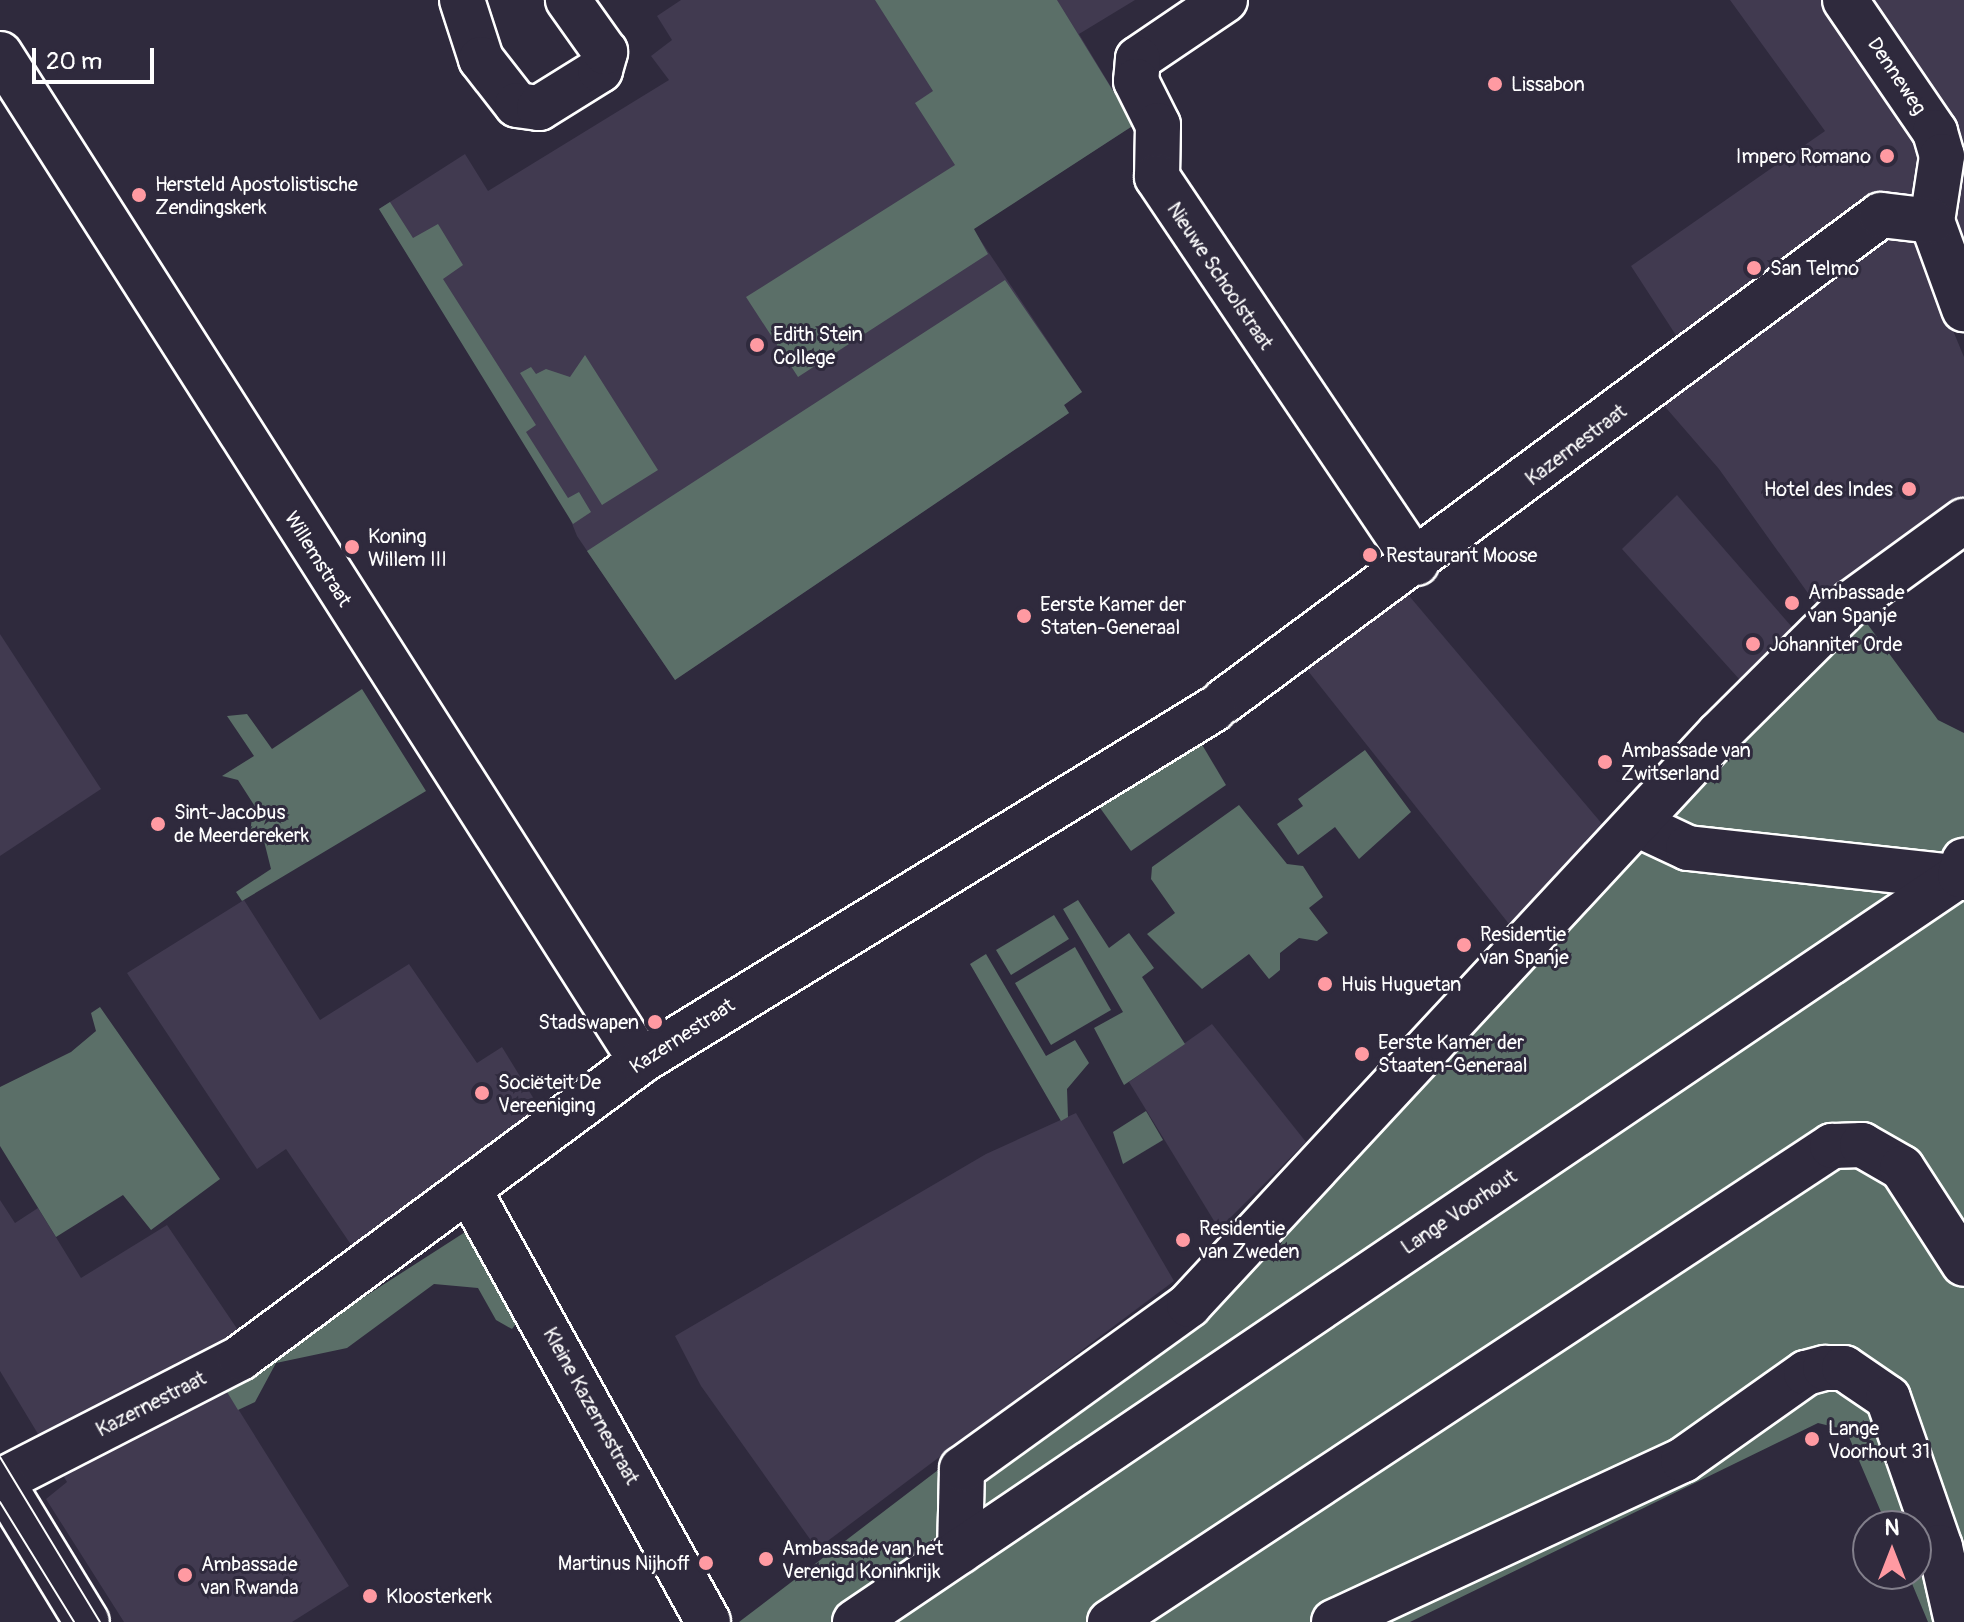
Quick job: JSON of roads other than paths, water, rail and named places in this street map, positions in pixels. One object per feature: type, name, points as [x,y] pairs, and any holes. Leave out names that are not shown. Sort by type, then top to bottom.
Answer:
[{"type":"street","points":[[462,0],[481,59],[517,105],[539,108],[600,70],[605,52],[568,0]]},
{"type":"street","name":"Nieuwe Schoolstraat","points":[[1225,0],[1138,59],[1136,81],[1158,125],[1157,177],[1416,563]]},
{"type":"street","name":"Denneweg","points":[[1845,0],[1935,132],[1953,148]]},
{"type":"street","name":"Willemstraat","points":[[0,54],[641,1061]]},
{"type":"street","points":[[1953,148],[1932,221],[1964,309]]},
{"type":"street","name":"Kazernestraat","points":[[1,1480],[240,1358],[470,1192],[641,1061],[1219,705],[1416,563],[1881,215],[1932,221]]},
{"type":"street","points":[[960,1551],[962,1469],[1189,1305],[1641,826],[1720,733],[1851,603],[1964,521]]},
{"type":"street","name":"Lange Voorhout","points":[[1641,826],[1688,848],[1880,874],[1963,872]]},
{"type":"street","name":"Lange Voorhout","points":[[855,1622],[1963,872]]},
{"type":"street","points":[[1110,1622],[1832,1146],[1862,1145],[1902,1168],[1964,1264]]},
{"type":"street","name":"Kleine Kazernestraat","points":[[470,1192],[708,1622]]},
{"type":"street","points":[[1334,1622],[1683,1460],[1806,1373],[1825,1368],[1844,1368],[1888,1398],[1940,1547],[1957,1622]]},
{"type":"street","points":[[1,1480],[87,1622]]},
{"type":"tram line","points":[[0,1457],[100,1622]]},
{"type":"tram line","points":[[0,1502],[74,1622]]},
{"type":"place","name":"Lissabon","points":[[1495,84]]},
{"type":"place","name":"Impero Romano","points":[[1887,156]]},
{"type":"place","name":"Hersteld Apostolistische Zendingskerk","points":[[139,195]]},
{"type":"place","name":"San Telmo","points":[[1754,268]]},
{"type":"place","name":"Edith Stein College","points":[[757,345]]},
{"type":"place","name":"Hotel des Indes","points":[[1909,489]]},
{"type":"place","name":"Koning Willem III","points":[[352,547]]},
{"type":"place","name":"Restaurant Moose","points":[[1370,555]]},
{"type":"place","name":"Ambassade van Spanje","points":[[1792,603]]},
{"type":"place","name":"Eerste Kamer der Staten-Generaal","points":[[1024,616]]},
{"type":"place","name":"Johanniter Orde","points":[[1753,644]]},
{"type":"place","name":"Ambassade van Zwitserland","points":[[1605,762]]},
{"type":"place","name":"Sint-Jacobus de Meerderekerk","points":[[158,824]]},
{"type":"place","name":"Residentie van Spanje","points":[[1464,945]]},
{"type":"place","name":"Huis Huguetan","points":[[1325,984]]},
{"type":"place","name":"Stadswapen","points":[[655,1022]]},
{"type":"place","name":"Eerste Kamer der Staaten-Generaal","points":[[1362,1054]]},
{"type":"place","name":"Sociëteit De Vereeniging","points":[[482,1093]]},
{"type":"place","name":"Residentie van Zweden","points":[[1183,1240]]},
{"type":"place","name":"Lange Voorhout 31","points":[[1812,1439]]},
{"type":"place","name":"Ambassade van het Verenigd Koninkrijk","points":[[766,1559]]},
{"type":"place","name":"Martinus Nijhoff","points":[[706,1563]]},
{"type":"place","name":"Ambassade van Rwanda","points":[[185,1575]]},
{"type":"place","name":"Kloosterkerk","points":[[370,1596]]}]
